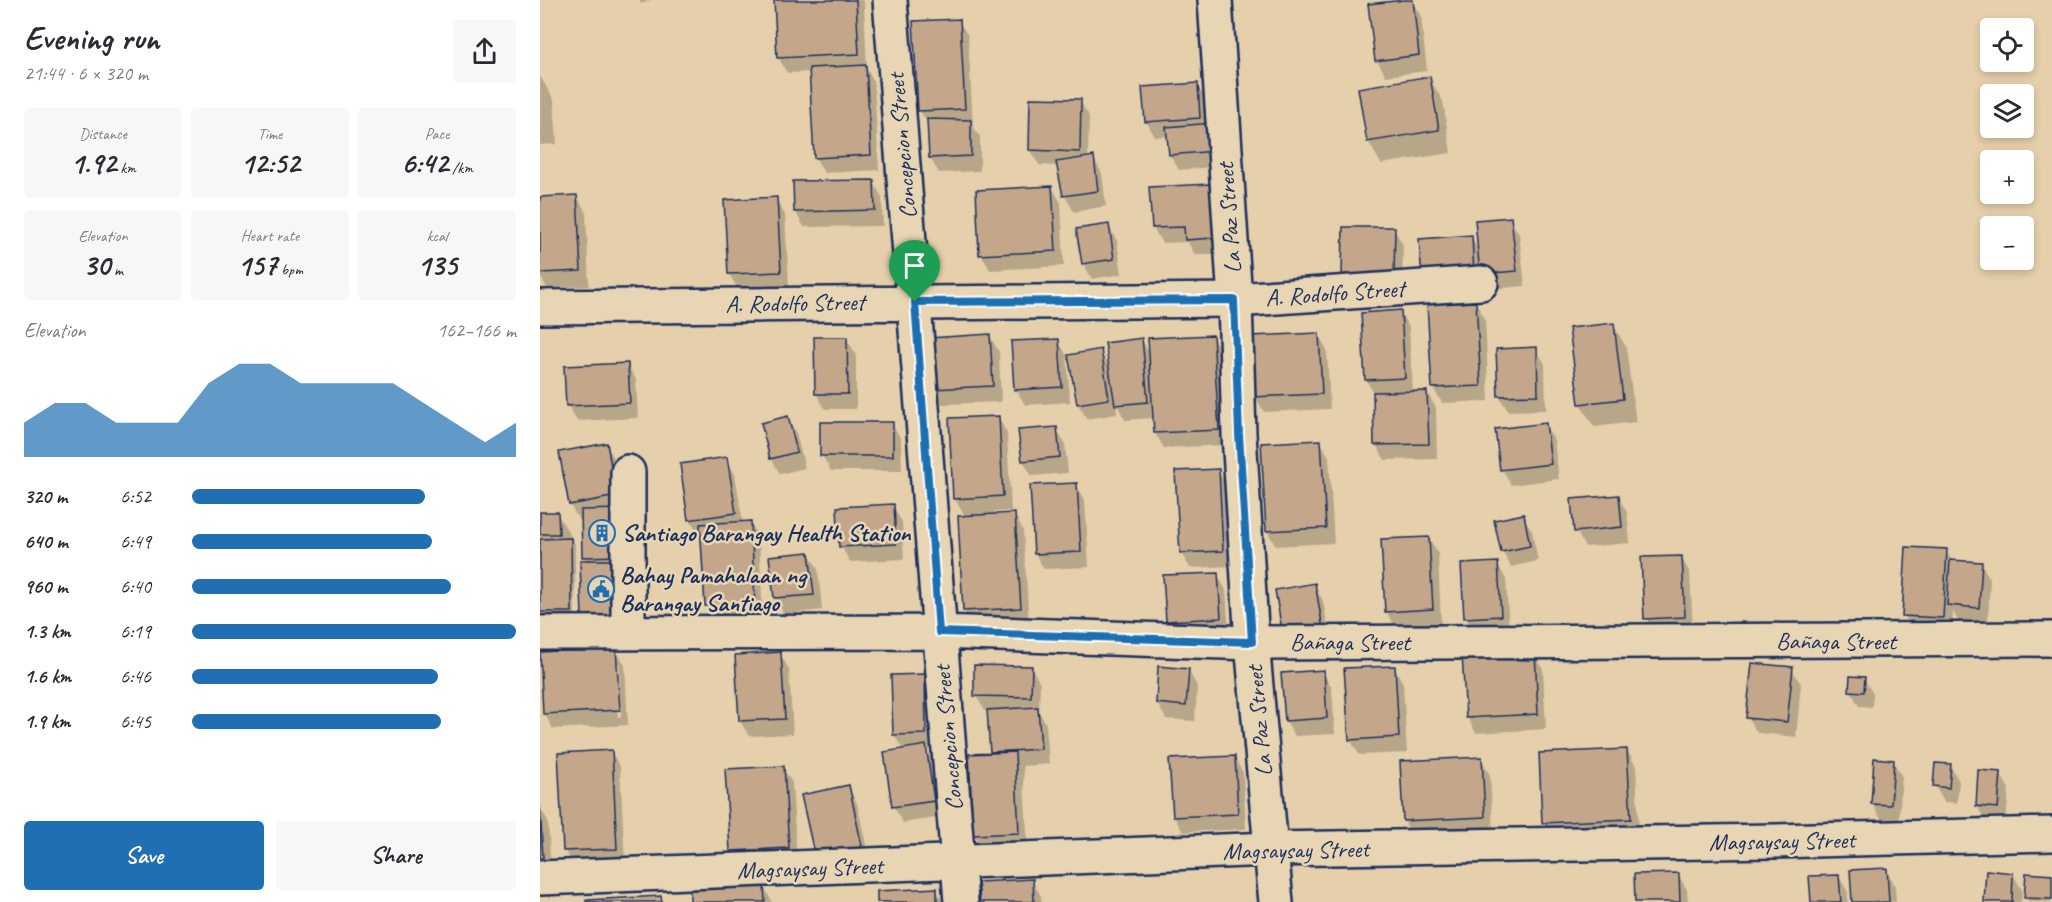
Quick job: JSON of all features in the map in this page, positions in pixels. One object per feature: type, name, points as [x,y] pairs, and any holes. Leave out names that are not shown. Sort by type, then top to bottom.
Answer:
[{"type":"street","name":"Concepcion Street","points":[[890,0],[961,902]]},
{"type":"street","name":"La Paz Street","points":[[1215,0],[1252,642],[1276,902]]},
{"type":"street","name":"A. Rodolfo Street","points":[[540,307],[1234,300],[1481,283]]},
{"type":"street","points":[[628,472],[628,633]]},
{"type":"street","name":"Bañaga Street","points":[[540,633],[939,632],[1252,642],[2052,639]]},
{"type":"street","name":"Magsaysay Street","points":[[540,878],[1271,849],[2052,834]]},
{"type":"building","points":[[774,0],[856,0],[859,54],[777,58]]},
{"type":"building","points":[[1413,0],[1419,55],[1375,61],[1368,4]]},
{"type":"building","points":[[960,19],[965,109],[918,111],[913,21]]},
{"type":"building","points":[[866,65],[871,155],[814,158],[809,68]]},
{"type":"building","points":[[1430,76],[1439,130],[1367,142],[1358,88]]},
{"type":"building","points":[[1198,83],[1200,118],[1145,122],[1142,87]]},
{"type":"building","points":[[1030,98],[1081,99],[1080,152],[1029,150]]},
{"type":"building","points":[[927,119],[971,120],[971,156],[929,158]]},
{"type":"building","points":[[1212,123],[1215,151],[1169,155],[1166,127]]},
{"type":"building","points":[[1094,156],[1098,191],[1063,196],[1056,162]]},
{"type":"building","points":[[874,180],[875,210],[794,212],[793,181]]},
{"type":"building","points":[[1211,184],[1214,238],[1185,240],[1184,227],[1152,228],[1149,187]]},
{"type":"building","points":[[1052,186],[1056,251],[979,255],[976,190]]},
{"type":"building","points":[[577,195],[581,271],[540,273],[540,197]]},
{"type":"building","points":[[777,197],[781,272],[728,274],[724,200]]},
{"type":"building","points":[[1511,217],[1517,271],[1480,274],[1475,220]]},
{"type":"building","points":[[1109,224],[1114,259],[1082,264],[1076,229]]},
{"type":"building","points":[[1343,227],[1395,227],[1394,275],[1342,274]]},
{"type":"building","points":[[1472,235],[1474,275],[1422,278],[1419,239]]},
{"type":"building","points":[[1476,302],[1481,386],[1432,388],[1427,304]]},
{"type":"building","points":[[1401,310],[1405,378],[1365,380],[1361,313]]},
{"type":"building","points":[[1614,323],[1623,399],[1579,404],[1569,328]]},
{"type":"building","points":[[1319,333],[1322,394],[1253,397],[1250,336]]},
{"type":"building","points":[[990,334],[993,386],[932,389],[929,338]]},
{"type":"building","points":[[1213,335],[1219,430],[1154,433],[1148,338]]},
{"type":"building","points":[[814,337],[847,337],[848,394],[815,394]]},
{"type":"building","points":[[1142,338],[1148,402],[1115,405],[1105,343]]},
{"type":"building","points":[[1059,339],[1062,387],[1014,390],[1011,341]]},
{"type":"building","points":[[1537,347],[1538,395],[1498,396],[1496,349]]},
{"type":"building","points":[[1101,349],[1109,399],[1077,404],[1068,355]]},
{"type":"building","points":[[628,363],[630,403],[566,406],[564,366]]},
{"type":"building","points":[[1427,391],[1429,444],[1374,445],[1373,392]]},
{"type":"building","points":[[788,416],[797,452],[770,459],[761,423]]},
{"type":"building","points":[[999,416],[1003,496],[953,499],[949,418]]},
{"type":"building","points":[[820,422],[893,422],[893,456],[820,456]]},
{"type":"building","points":[[1546,423],[1551,464],[1500,470],[1495,429]]},
{"type":"building","points":[[1057,427],[1060,457],[1022,461],[1018,430]]},
{"type":"building","points":[[1321,440],[1326,528],[1266,531],[1261,443]]},
{"type":"building","points":[[607,443],[612,472],[627,494],[569,505],[559,452]]},
{"type":"building","points":[[727,457],[736,513],[688,520],[680,464]]},
{"type":"building","points":[[1219,469],[1223,551],[1180,553],[1175,471]]},
{"type":"building","points":[[1077,483],[1081,552],[1034,554],[1030,485]]},
{"type":"building","points":[[1619,495],[1622,527],[1574,532],[1571,499]]},
{"type":"building","points":[[894,504],[896,544],[839,547],[837,507]]},
{"type":"building","name":"Santiago Barangay Health Station","points":[[621,509],[622,556],[582,557],[581,510]]},
{"type":"building","points":[[540,512],[558,512],[559,534],[540,534]]},
{"type":"building","points":[[1015,513],[1021,608],[963,611],[958,516]]},
{"type":"building","points":[[1524,514],[1530,546],[1501,552],[1494,520]]},
{"type":"building","points":[[751,521],[755,604],[705,606],[700,524]]},
{"type":"building","points":[[1429,537],[1433,609],[1385,612],[1381,539]]},
{"type":"building","points":[[571,538],[572,612],[540,612],[540,539]]},
{"type":"building","points":[[1906,547],[1947,549],[1943,618],[1902,616]]},
{"type":"building","points":[[809,552],[814,595],[774,598],[769,556]]},
{"type":"building","points":[[1682,556],[1685,617],[1644,619],[1641,557]]},
{"type":"building","name":"Bahay Pamahalaan ng Barangay Santiago","points":[[580,560],[621,560],[622,617],[582,617]]},
{"type":"building","points":[[1950,560],[1982,562],[1979,608],[1947,605]]},
{"type":"building","points":[[1498,562],[1501,616],[1464,618],[1461,564]]},
{"type":"building","points":[[1218,573],[1221,618],[1166,621],[1163,575]]},
{"type":"building","points":[[1315,583],[1323,629],[1283,636],[1275,590]]},
{"type":"building","points":[[616,648],[620,710],[543,714],[540,652]]},
{"type":"building","points":[[781,652],[785,719],[739,721],[735,655]]},
{"type":"building","points":[[1535,652],[1538,714],[1466,718],[1462,655]]},
{"type":"building","points":[[1752,663],[1793,667],[1787,722],[1746,718]]},
{"type":"building","points":[[974,665],[1032,666],[1031,697],[974,696]]},
{"type":"building","points":[[1158,666],[1189,669],[1186,706],[1156,703]]},
{"type":"building","points":[[1395,666],[1399,737],[1349,740],[1344,668]]},
{"type":"building","points":[[1324,670],[1327,718],[1285,721],[1281,673]]},
{"type":"building","points":[[925,674],[926,734],[893,735],[891,675]]},
{"type":"building","points":[[1850,676],[1865,677],[1864,692],[1849,691]]},
{"type":"building","points":[[1038,707],[1041,749],[990,752],[987,710]]},
{"type":"building","points":[[926,745],[934,801],[892,807],[884,752]]},
{"type":"building","points":[[1627,749],[1631,819],[1542,823],[1539,753]]},
{"type":"building","points":[[612,750],[617,849],[563,851],[558,753]]},
{"type":"building","points":[[1015,752],[1019,833],[973,835],[969,754]]},
{"type":"building","points":[[1235,756],[1238,814],[1173,817],[1169,759]]},
{"type":"building","points":[[1482,757],[1485,817],[1403,821],[1400,761]]},
{"type":"building","points":[[1874,758],[1894,760],[1891,805],[1871,804]]},
{"type":"building","points":[[1935,763],[1951,764],[1949,788],[1933,786]]},
{"type":"building","points":[[784,766],[789,848],[730,851],[725,769]]},
{"type":"building","points":[[1978,770],[2001,772],[1998,808],[1976,806]]},
{"type":"building","points":[[849,785],[862,847],[815,857],[801,795]]},
{"type":"building","points":[[540,806],[543,858],[540,858]]},
{"type":"building","points":[[1887,868],[1889,902],[1852,902],[1850,870]]},
{"type":"building","points":[[1986,870],[2013,873],[2012,902],[1984,902]]},
{"type":"building","points":[[1679,873],[1680,902],[1635,902],[1634,874]]},
{"type":"building","points":[[2026,873],[2052,875],[2052,899],[2024,898]]},
{"type":"building","points":[[1839,875],[1841,902],[1811,902],[1809,876]]},
{"type":"building","points":[[1033,879],[1034,902],[980,902],[978,882]]},
{"type":"building","points":[[764,884],[765,902],[690,902],[690,887]]},
{"type":"building","points":[[937,888],[937,902],[877,902],[877,891]]},
{"type":"building","points":[[661,896],[662,902],[586,902],[586,900]]},
{"type":"place","name":"Santiago Barangay Health Station","points":[[602,533]]},
{"type":"place","name":"Bahay Pamahalaan ng Barangay Santiago","points":[[601,589]]},
{"type":"route","points":[[1234,300],[1239,434],[1252,642],[939,632],[915,302],[1234,300]]}]
